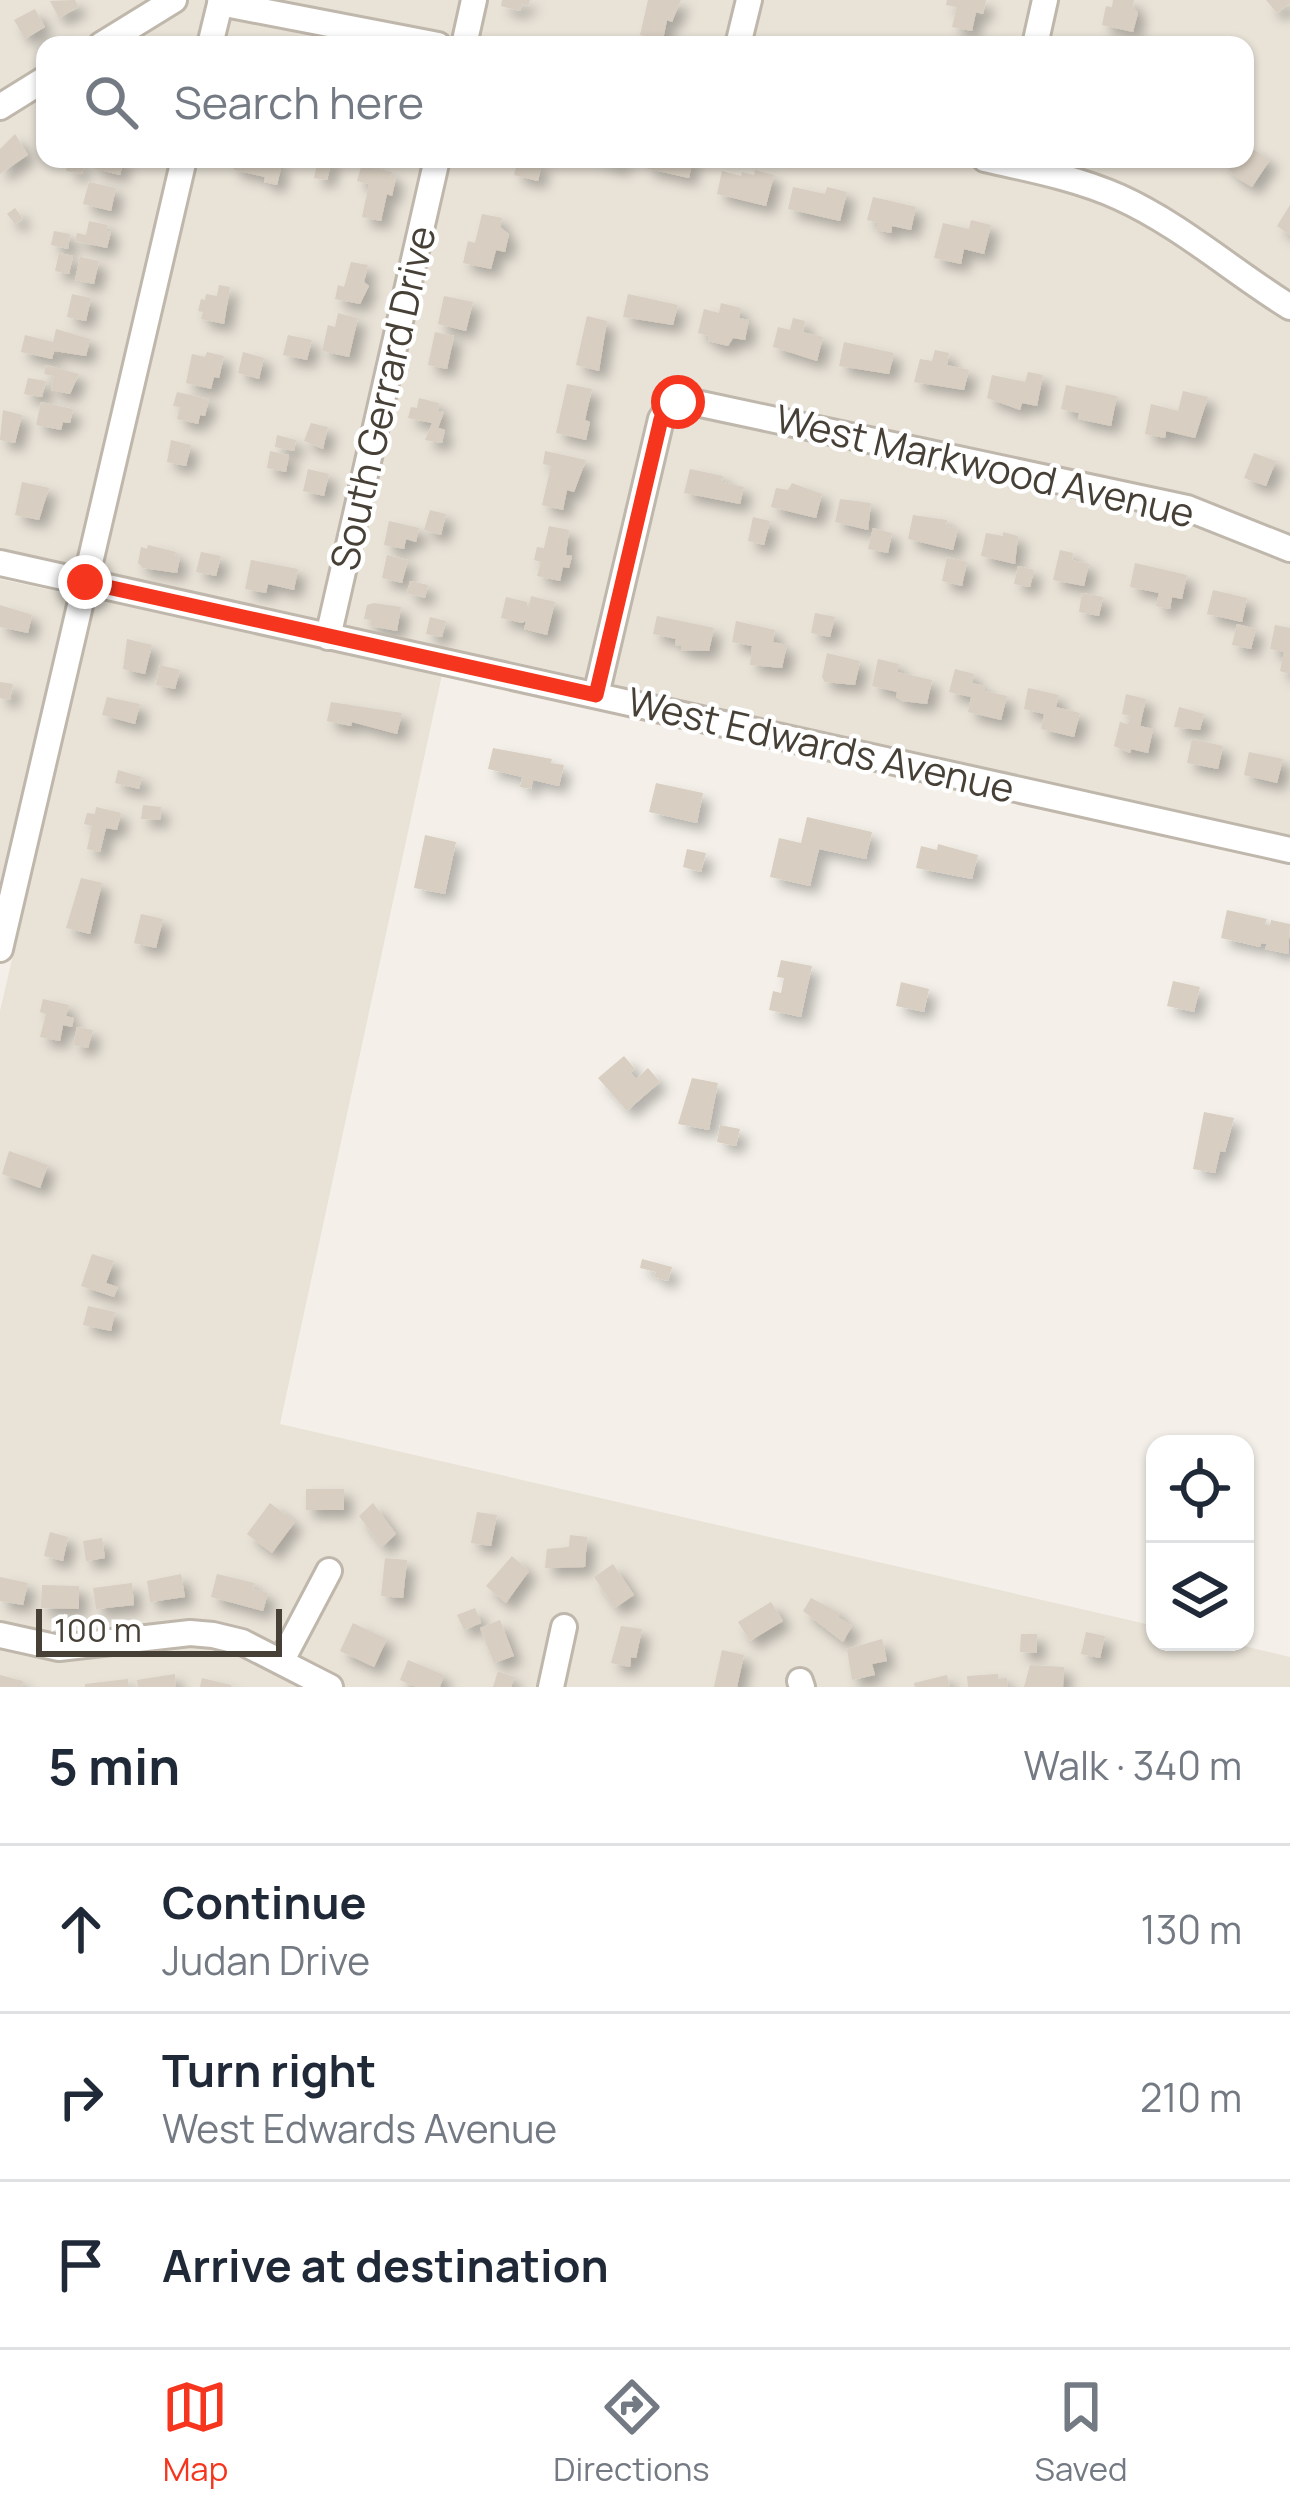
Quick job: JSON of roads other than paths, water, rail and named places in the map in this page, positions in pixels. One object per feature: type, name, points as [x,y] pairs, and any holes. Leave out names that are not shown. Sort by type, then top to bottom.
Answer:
[{"type":"street","points":[[115,36],[174,0]]},
{"type":"street","points":[[466,36],[474,0]]},
{"type":"street","points":[[740,36],[749,0]]},
{"type":"street","points":[[1037,36],[1045,0]]},
{"type":"street","points":[[213,36],[221,1],[394,36]]},
{"type":"street","points":[[0,106],[36,84]]},
{"type":"street","points":[[0,949],[182,168]]},
{"type":"street","name":"South Gerrard Drive","points":[[328,637],[435,168]]},
{"type":"street","points":[[1025,168],[1104,191],[1140,208],[1290,307]]},
{"type":"street","name":"West Markwood Avenue","points":[[596,695],[661,419],[676,402],[690,399],[1187,508],[1290,549]]},
{"type":"street","name":"West Edwards Avenue","points":[[0,563],[1290,850]]},
{"type":"street","points":[[281,1662],[328,1570]]},
{"type":"street","points":[[551,1687],[564,1627]]},
{"type":"street","points":[[0,1636],[59,1648],[213,1635],[242,1642],[330,1687]]}]
